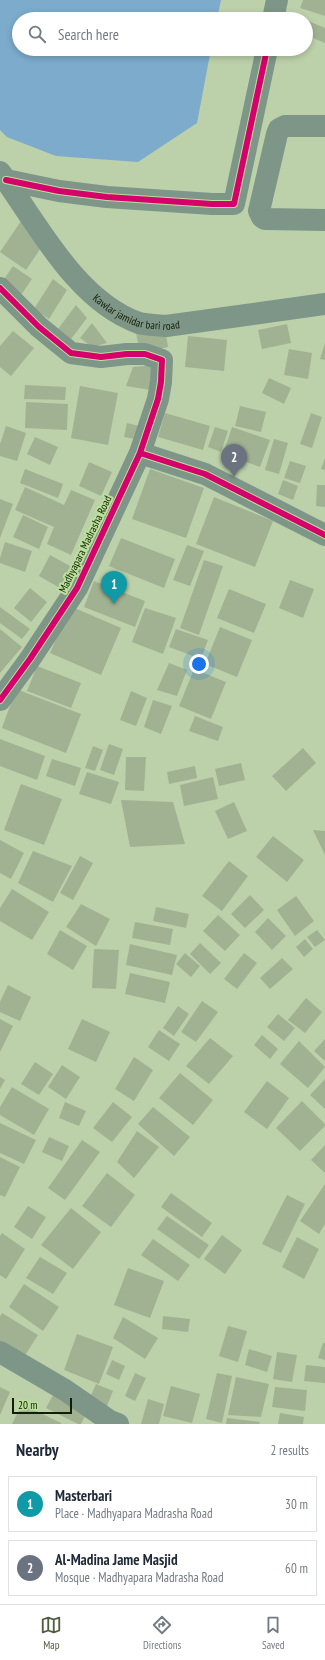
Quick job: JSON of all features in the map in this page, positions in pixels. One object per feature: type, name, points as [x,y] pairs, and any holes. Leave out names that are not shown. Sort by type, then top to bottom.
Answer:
[{"type":"street","points":[[274,12],[277,0]]},
{"type":"street","points":[[3,176],[59,191],[107,197],[212,204],[234,204],[266,56]]},
{"type":"street","points":[[325,126],[285,126],[279,129],[276,134],[259,211],[265,219],[325,220]]},
{"type":"street","name":"Kawlar jamidar bari road","points":[[3,176],[64,265],[88,291],[110,309],[140,323],[166,326],[325,304]]},
{"type":"street","name":"Madhyapara Madrasha Road","points":[[0,288],[39,327],[71,352],[101,358],[127,354],[145,354],[162,360],[161,382],[158,399],[140,453],[77,588],[30,659],[0,700]]},
{"type":"street","points":[[140,453],[205,474],[325,535]]},
{"type":"street","points":[[0,1352],[65,1390],[110,1421],[118,1424]]},
{"type":"water","points":[[0,0],[221,0],[218,12],[12,12],[12,56],[210,56],[197,123],[138,162],[56,156],[7,137],[0,130]]},
{"type":"building","points":[[303,0],[325,0],[325,16],[313,12],[300,8]]},
{"type":"building","points":[[313,23],[325,28],[325,43],[313,38]]},
{"type":"building","points":[[21,221],[47,239],[26,270],[0,252]]},
{"type":"building","points":[[13,266],[32,279],[21,295],[2,282]]},
{"type":"building","points":[[53,279],[67,290],[49,319],[34,309]]},
{"type":"building","points":[[76,305],[87,318],[71,339],[58,329]]},
{"type":"building","points":[[92,323],[107,343],[92,347],[80,338]]},
{"type":"building","points":[[287,324],[291,343],[262,349],[258,330]]},
{"type":"building","points":[[165,328],[168,347],[140,353],[136,333]]},
{"type":"building","points":[[13,331],[34,348],[11,376],[0,367],[0,346]]},
{"type":"building","points":[[188,336],[227,340],[224,371],[185,367]]},
{"type":"building","points":[[325,343],[325,360],[320,359]]},
{"type":"building","points":[[289,349],[312,353],[308,379],[284,375]]},
{"type":"building","points":[[155,365],[150,390],[126,386],[133,367]]},
{"type":"building","points":[[269,378],[291,388],[284,404],[262,393]]},
{"type":"building","points":[[25,385],[66,387],[65,400],[24,399]]},
{"type":"building","points":[[80,386],[118,393],[108,445],[71,438]]},
{"type":"building","points":[[26,402],[68,404],[67,430],[25,428]]},
{"type":"building","points":[[240,406],[266,412],[261,432],[235,426]]},
{"type":"building","points":[[165,413],[210,426],[203,450],[158,437]]},
{"type":"building","points":[[311,413],[322,417],[312,448],[300,444]]},
{"type":"building","points":[[127,423],[143,427],[140,440],[124,437]]},
{"type":"building","points":[[6,426],[26,433],[17,461],[0,456],[0,444]]},
{"type":"building","points":[[215,427],[228,431],[221,452],[208,447]]},
{"type":"building","points":[[232,427],[270,440],[260,467],[223,454]]},
{"type":"building","points":[[35,437],[58,447],[50,465],[27,454]]},
{"type":"building","points":[[274,439],[288,443],[279,474],[265,470]]},
{"type":"building","points":[[325,458],[325,470],[321,469]]},
{"type":"building","points":[[290,461],[306,466],[300,483],[284,478]]},
{"type":"building","points":[[89,462],[112,472],[101,496],[79,486]]},
{"type":"building","points":[[25,469],[63,484],[58,498],[20,483]]},
{"type":"building","points":[[150,469],[204,488],[186,538],[132,519]]},
{"type":"building","points":[[283,480],[298,486],[293,500],[278,494]]},
{"type":"building","points":[[317,485],[325,485],[325,507],[316,506]]},
{"type":"building","points":[[25,487],[64,505],[71,490],[95,500],[71,555],[47,544],[54,527],[15,510]]},
{"type":"building","points":[[214,497],[273,521],[255,567],[196,544]]},
{"type":"building","points":[[0,499],[13,504],[0,538]]},
{"type":"building","points":[[23,515],[48,527],[39,549],[13,537]]},
{"type":"building","points":[[121,538],[175,559],[164,588],[109,566]]},
{"type":"building","points":[[5,542],[32,551],[25,572],[0,563]]},
{"type":"building","points":[[187,545],[204,551],[190,586],[173,580]]},
{"type":"building","points":[[50,555],[72,567],[60,588],[39,576]]},
{"type":"building","points":[[204,560],[223,566],[199,635],[180,628]]},
{"type":"building","points":[[290,580],[314,589],[303,618],[279,608]]},
{"type":"building","points":[[94,581],[145,601],[135,627],[84,607]]},
{"type":"building","points":[[30,588],[47,602],[31,622],[14,608]]},
{"type":"building","points":[[229,589],[266,604],[254,633],[217,618]]},
{"type":"building","points":[[70,606],[121,628],[101,675],[50,653]]},
{"type":"building","points":[[0,607],[30,629],[22,639],[0,623]]},
{"type":"building","points":[[145,608],[176,618],[163,654],[132,642]]},
{"type":"building","points":[[220,627],[252,640],[237,677],[205,664]]},
{"type":"building","points":[[0,629],[22,647],[0,673]]},
{"type":"building","points":[[176,629],[208,640],[201,659],[169,647]]},
{"type":"building","points":[[169,663],[187,670],[177,696],[157,690]]},
{"type":"building","points":[[37,666],[81,683],[71,708],[27,691]]},
{"type":"building","points":[[194,669],[226,682],[211,719],[179,706]]},
{"type":"building","points":[[16,689],[81,714],[66,753],[2,728]]},
{"type":"building","points":[[131,691],[147,698],[136,726],[120,720]]},
{"type":"building","points":[[153,700],[172,706],[161,734],[144,727]]},
{"type":"building","points":[[195,716],[223,727],[218,741],[189,731]]},
{"type":"building","points":[[0,739],[45,756],[37,780],[0,766]]},
{"type":"building","points":[[109,744],[123,749],[114,775],[100,770]]},
{"type":"building","points":[[93,746],[103,750],[95,771],[85,768]]},
{"type":"building","points":[[303,748],[316,763],[286,791],[272,776]]},
{"type":"building","points":[[126,757],[146,757],[144,791],[125,790]]},
{"type":"building","points":[[52,759],[81,768],[75,786],[46,776]]},
{"type":"building","points":[[241,763],[245,780],[219,786],[215,769]]},
{"type":"building","points":[[195,766],[197,778],[169,784],[167,772]]},
{"type":"building","points":[[87,772],[119,782],[111,804],[79,794]]},
{"type":"building","points":[[213,777],[218,799],[184,806],[180,785]]},
{"type":"building","points":[[21,784],[62,799],[44,845],[4,830]]},
{"type":"building","points":[[121,800],[173,802],[185,844],[130,847]]},
{"type":"building","points":[[234,802],[247,831],[228,839],[215,811]]},
{"type":"building","points":[[313,830],[325,831],[325,855]]},
{"type":"building","points":[[273,836],[304,860],[287,882],[256,857]]},
{"type":"building","points":[[0,840],[24,853],[11,879],[0,873]]},
{"type":"building","points":[[33,851],[72,866],[53,902],[18,883]]},
{"type":"building","points":[[80,856],[93,863],[73,900],[60,893]]},
{"type":"building","points":[[229,861],[248,876],[222,911],[202,896]]},
{"type":"building","points":[[12,889],[49,912],[32,940],[0,921],[0,908]]},
{"type":"building","points":[[250,895],[264,910],[245,928],[231,914]]},
{"type":"building","points":[[296,896],[314,921],[295,936],[277,910]]},
{"type":"building","points":[[81,904],[110,919],[96,946],[66,927]]},
{"type":"building","points":[[156,907],[189,914],[186,928],[153,921]]},
{"type":"building","points":[[218,915],[240,935],[225,951],[203,931]]},
{"type":"building","points":[[268,918],[286,936],[272,950],[255,932]]},
{"type":"building","points":[[135,922],[173,929],[170,945],[132,938]]},
{"type":"building","points":[[60,930],[87,946],[73,970],[47,954]]},
{"type":"building","points":[[317,930],[325,940],[315,947],[307,937]]},
{"type":"building","points":[[305,939],[313,949],[304,957],[296,947]]},
{"type":"building","points":[[200,943],[221,963],[210,974],[190,954]]},
{"type":"building","points":[[130,944],[177,955],[172,975],[126,965]]},
{"type":"building","points":[[94,949],[119,950],[116,989],[92,988]]},
{"type":"building","points":[[185,953],[200,966],[191,977],[176,964]]},
{"type":"building","points":[[244,953],[257,963],[237,989],[224,979]]},
{"type":"building","points":[[282,958],[293,969],[270,989],[260,978]]},
{"type":"building","points":[[130,973],[170,982],[165,1003],[125,994]]},
{"type":"building","points":[[8,985],[31,997],[20,1021],[0,1012],[0,1002]]},
{"type":"building","points":[[306,998],[322,1012],[305,1033],[288,1020]]},
{"type":"building","points":[[202,1001],[218,1012],[196,1042],[181,1032]]},
{"type":"building","points":[[178,1006],[189,1014],[174,1036],[163,1028]]},
{"type":"building","points":[[278,1014],[295,1028],[284,1041],[267,1027]]},
{"type":"building","points":[[0,1019],[13,1026],[0,1052]]},
{"type":"building","points":[[82,1019],[110,1032],[96,1062],[68,1049]]},
{"type":"building","points":[[159,1030],[180,1044],[169,1061],[148,1047]]},
{"type":"building","points":[[262,1035],[278,1049],[270,1059],[254,1045]]},
{"type":"building","points":[[210,1038],[233,1056],[209,1084],[186,1066]]},
{"type":"building","points":[[325,1039],[325,1061],[314,1051]]},
{"type":"building","points":[[299,1041],[325,1067],[308,1088],[280,1064]]},
{"type":"building","points":[[134,1057],[153,1070],[134,1101],[115,1089]]},
{"type":"building","points":[[35,1062],[53,1074],[39,1095],[21,1084]]},
{"type":"building","points":[[62,1065],[80,1077],[66,1099],[48,1087]]},
{"type":"building","points":[[180,1073],[213,1100],[193,1125],[159,1098]]},
{"type":"building","points":[[0,1077],[5,1080],[0,1089]]},
{"type":"building","points":[[325,1079],[325,1109],[310,1095]]},
{"type":"building","points":[[267,1081],[289,1098],[267,1129],[244,1112]]},
{"type":"building","points":[[12,1087],[49,1109],[34,1135],[0,1115],[0,1107]]},
{"type":"building","points":[[302,1101],[325,1124],[325,1126],[300,1151],[276,1128]]},
{"type":"building","points":[[65,1102],[86,1111],[79,1126],[59,1118]]},
{"type":"building","points":[[113,1102],[132,1117],[112,1142],[93,1128]]},
{"type":"building","points":[[153,1107],[190,1137],[174,1156],[138,1124]]},
{"type":"building","points":[[0,1123],[36,1140],[24,1164],[0,1153]]},
{"type":"building","points":[[137,1131],[159,1147],[134,1178],[117,1162]]},
{"type":"building","points":[[49,1137],[69,1146],[62,1161],[42,1152]]},
{"type":"building","points":[[82,1140],[100,1152],[65,1200],[48,1188]]},
{"type":"building","points":[[325,1145],[325,1173],[311,1160]]},
{"type":"building","points":[[0,1157],[20,1167],[5,1197],[0,1195]]},
{"type":"building","points":[[107,1173],[135,1195],[111,1227],[82,1206]]},
{"type":"building","points":[[325,1184],[325,1224],[319,1234],[300,1221]]},
{"type":"building","points":[[171,1193],[212,1223],[202,1237],[161,1207]]},
{"type":"building","points":[[287,1195],[305,1204],[281,1253],[262,1244]]},
{"type":"building","points":[[28,1206],[46,1217],[32,1239],[14,1227]]},
{"type":"building","points":[[71,1208],[101,1232],[73,1269],[41,1245]]},
{"type":"building","points":[[167,1216],[209,1245],[199,1259],[157,1229]]},
{"type":"building","points":[[2,1233],[25,1249],[6,1279],[0,1275],[0,1236]]},
{"type":"building","points":[[222,1235],[242,1250],[225,1274],[204,1259]]},
{"type":"building","points":[[297,1237],[319,1249],[304,1279],[282,1267]]},
{"type":"building","points":[[153,1239],[190,1265],[178,1281],[141,1255]]},
{"type":"building","points":[[40,1257],[67,1273],[53,1294],[26,1278]]},
{"type":"building","points":[[128,1268],[164,1281],[150,1318],[114,1305]]},
{"type":"building","points":[[24,1284],[59,1307],[43,1331],[9,1307]]},
{"type":"building","points":[[2,1313],[38,1335],[24,1357],[0,1343],[0,1317]]},
{"type":"building","points":[[163,1316],[190,1319],[188,1332],[162,1329]]},
{"type":"building","points":[[123,1317],[158,1338],[145,1359],[113,1338]]},
{"type":"building","points":[[228,1326],[247,1331],[238,1362],[219,1356]]},
{"type":"building","points":[[77,1334],[113,1347],[99,1384],[64,1370]]},
{"type":"building","points":[[323,1343],[325,1343],[325,1360],[318,1358]]},
{"type":"building","points":[[249,1349],[272,1356],[267,1372],[245,1365]]},
{"type":"building","points":[[277,1352],[297,1355],[292,1382],[273,1379]]},
{"type":"building","points":[[112,1360],[125,1366],[119,1380],[106,1374]]},
{"type":"building","points":[[306,1365],[325,1367],[325,1383],[304,1381]]},
{"type":"building","points":[[135,1373],[146,1378],[135,1401],[125,1396]]},
{"type":"building","points":[[217,1373],[232,1376],[222,1423],[206,1419]]},
{"type":"building","points":[[236,1377],[269,1384],[261,1417],[228,1415]]},
{"type":"building","points":[[96,1384],[113,1391],[105,1411],[89,1400]]},
{"type":"building","points":[[171,1386],[200,1394],[192,1423],[163,1416]]},
{"type":"building","points":[[0,1387],[10,1392],[0,1415]]},
{"type":"building","points":[[275,1387],[307,1390],[305,1411],[272,1407]]},
{"type":"building","points":[[53,1395],[87,1412],[81,1424],[78,1424],[46,1408]]},
{"type":"building","points":[[148,1399],[164,1404],[159,1424],[141,1424]]},
{"type":"building","points":[[22,1404],[61,1423],[61,1424],[12,1424]]},
{"type":"building","points":[[280,1413],[304,1417],[303,1424],[278,1424]]},
{"type":"building","points":[[227,1418],[260,1422],[259,1424],[226,1424]]},
{"type":"cycle path","points":[[6,180],[59,191],[107,197],[212,204],[234,204],[266,56]]},
{"type":"cycle path","points":[[0,288],[39,327],[71,353],[101,357],[127,354],[145,354],[162,360],[161,382],[158,399],[140,453],[77,588],[30,659],[0,700]]},
{"type":"cycle path","points":[[140,453],[205,474],[325,535]]},
{"type":"place","name":"Al-Madina Jame Masjid","points":[[234,477]]},
{"type":"place","name":"Masterbari","points":[[114,604]]}]
